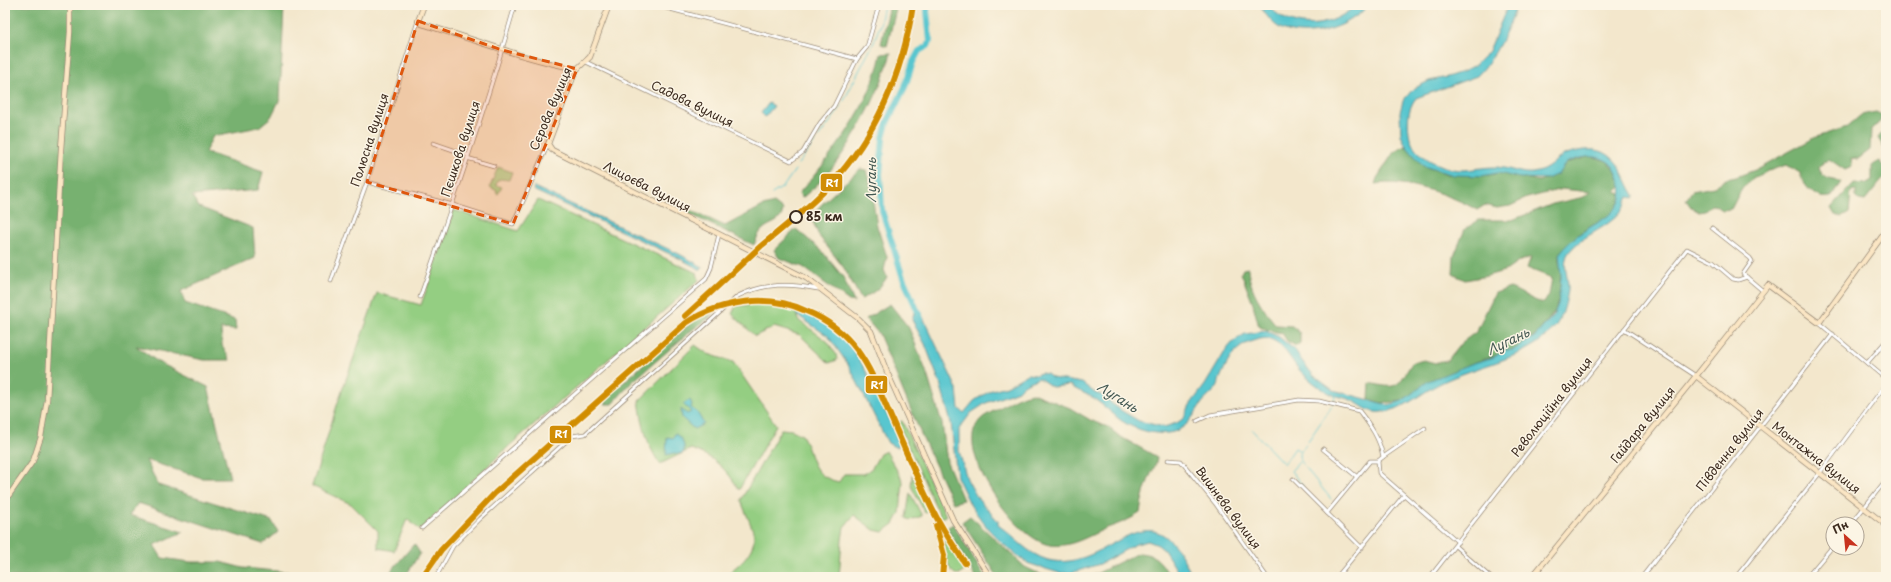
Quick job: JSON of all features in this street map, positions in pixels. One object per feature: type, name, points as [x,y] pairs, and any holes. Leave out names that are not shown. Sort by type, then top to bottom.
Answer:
[{"type":"street","points":[[5,501],[33,461],[41,437],[47,400],[61,150],[70,32],[70,5]]},
{"type":"street","name":"Полюсна вулиця","points":[[332,281],[367,182],[424,5]]},
{"type":"street","name":"Пєшкова вулиця","points":[[420,298],[453,205],[515,5]]},
{"type":"street","name":"Сєрова вулиця","points":[[453,205],[513,224],[548,144],[577,69],[586,62],[590,56],[609,5]]},
{"type":"street","points":[[655,5],[857,59],[867,47],[879,5]]},
{"type":"street","points":[[418,21],[422,24],[502,50],[577,69]]},
{"type":"street","name":"Садова вулиця","points":[[586,62],[791,161],[803,152],[820,123],[834,106],[857,59]]},
{"type":"street","points":[[434,143],[494,166]]},
{"type":"street","name":"Лицоєва вулиця","points":[[548,144],[552,150],[806,278],[859,319],[871,331],[887,372],[953,520],[990,577]]},
{"type":"street","points":[[367,182],[453,205]]},
{"type":"street","points":[[1712,228],[1750,258],[1752,261],[1743,274],[1763,291]]},
{"type":"street","points":[[1886,231],[1819,323],[1886,379]]},
{"type":"street","points":[[422,528],[706,279],[711,268],[719,234]]},
{"type":"street","name":"Революційна вулиця","points":[[1430,577],[1687,249],[1713,262],[1733,278],[1738,280],[1746,278]]},
{"type":"street","points":[[436,577],[454,546],[508,492],[572,436],[585,434],[738,296],[752,289],[774,285],[795,284],[822,289]]},
{"type":"street","name":"Гайдара вулиця","points":[[1532,577],[1696,376],[1768,285],[1819,323]]},
{"type":"street","points":[[1624,329],[1696,376]]},
{"type":"street","name":"Південна вулиця","points":[[1642,577],[1833,334]]},
{"type":"street","points":[[1867,363],[1886,341]]},
{"type":"street","name":"Монтажна вулиця","points":[[1696,376],[1760,428],[1886,525]]},
{"type":"street","points":[[1736,577],[1819,474],[1886,384]]},
{"type":"street","points":[[1197,420],[1210,415],[1299,400],[1319,401],[1340,405],[1359,411],[1378,437],[1383,457]]},
{"type":"street","points":[[1326,513],[1370,461],[1378,461],[1425,428]]},
{"type":"street","points":[[1323,449],[1356,476]]},
{"type":"street","name":"Вишнева вулиця","points":[[1168,460],[1181,461],[1215,503],[1267,577]]},
{"type":"street","points":[[1378,461],[1379,473],[1458,542]]},
{"type":"street","points":[[1293,479],[1362,548]]},
{"type":"street","points":[[1858,516],[1886,480]]},
{"type":"street","points":[[1337,577],[1404,495]]},
{"type":"street","points":[[1454,546],[1490,577]]},
{"type":"street","points":[[1808,577],[1825,556]]},
{"type":"highlighted area","points":[[418,21],[502,50],[577,69],[513,224],[367,182]]},
{"type":"green space","points":[[5,5],[284,5],[280,99],[271,117],[259,127],[213,136],[205,152],[263,172],[258,190],[192,196],[199,207],[253,228],[255,258],[181,291],[185,303],[235,320],[236,330],[221,329],[222,345],[230,360],[204,360],[136,346],[158,362],[208,387],[230,478],[202,478],[146,460],[158,485],[272,521],[278,532],[263,544],[138,503],[129,515],[183,532],[154,545],[162,558],[190,562],[220,562],[243,568],[300,573],[302,577],[5,577]]},
{"type":"green space","points":[[890,5],[897,5],[887,46],[881,44]]},
{"type":"green space","points":[[891,53],[880,85],[866,116],[829,172],[802,198],[799,193],[837,146],[860,110],[869,92],[881,54]]},
{"type":"green space","points":[[1876,112],[1882,115],[1880,122],[1871,129],[1870,150],[1858,159],[1851,158],[1852,167],[1845,170],[1829,159],[1819,166],[1824,176],[1841,182],[1831,197],[1822,197],[1814,194],[1805,184],[1800,173],[1787,165],[1769,171],[1751,180],[1742,189],[1731,209],[1722,210],[1718,206],[1711,205],[1705,211],[1699,212],[1691,207],[1686,200],[1692,191],[1714,187],[1726,179],[1755,170],[1816,137],[1847,127],[1861,115]]},
{"type":"green space","points":[[1886,128],[1886,151],[1878,138]]},
{"type":"green space","points":[[1406,146],[1423,166],[1447,174],[1489,175],[1498,173],[1539,181],[1554,176],[1566,163],[1591,156],[1607,161],[1615,170],[1622,186],[1616,192],[1621,194],[1616,207],[1612,212],[1578,235],[1559,254],[1561,270],[1559,298],[1555,311],[1537,334],[1513,350],[1473,363],[1426,383],[1402,401],[1381,403],[1369,399],[1370,383],[1387,386],[1396,385],[1400,382],[1412,363],[1424,360],[1435,363],[1447,361],[1461,343],[1476,332],[1495,293],[1510,288],[1544,303],[1549,295],[1552,278],[1527,268],[1531,257],[1520,261],[1507,270],[1487,276],[1465,280],[1453,274],[1454,256],[1465,229],[1479,220],[1512,220],[1553,204],[1584,197],[1590,192],[1562,189],[1527,198],[1510,206],[1497,208],[1485,205],[1477,210],[1455,199],[1413,186],[1387,183],[1375,184],[1377,178],[1394,152]]},
{"type":"green space","points":[[1879,161],[1884,167],[1886,166],[1886,179],[1883,179],[1865,201],[1859,200],[1856,197],[1856,190],[1851,191],[1849,213],[1842,217],[1835,215],[1831,208],[1854,183],[1865,184],[1872,180],[1872,166]]},
{"type":"green space","points":[[498,167],[512,172],[509,180],[499,179],[496,185],[502,187],[498,194],[496,193],[497,191],[490,187]]},
{"type":"green space","points":[[860,169],[866,170],[869,177],[877,226],[887,257],[884,270],[887,277],[882,285],[861,299],[844,268],[819,236],[811,217],[821,205]]},
{"type":"green space","points":[[538,200],[697,273],[699,280],[509,446],[420,530],[407,519],[394,551],[378,548],[378,531],[351,504],[312,486],[339,399],[377,293],[421,305],[454,210],[518,231]]},
{"type":"green space","points":[[774,203],[783,210],[782,215],[778,220],[762,230],[754,245],[681,210],[683,207],[725,226],[763,206]]},
{"type":"green space","points":[[796,229],[821,250],[843,277],[854,302],[849,301],[803,267],[779,258],[774,250]]},
{"type":"green space","points":[[1248,268],[1254,291],[1266,312],[1276,325],[1292,326],[1300,333],[1300,343],[1296,346],[1287,341],[1282,333],[1259,327],[1253,304],[1241,273],[1243,269]]},
{"type":"green space","points":[[774,304],[799,310],[796,311],[798,320],[827,341],[836,354],[837,360],[829,363],[800,335],[774,327],[755,336],[732,314],[736,306]]},
{"type":"green space","points":[[890,304],[909,328],[926,371],[942,423],[947,462],[963,500],[953,503],[921,434],[879,334],[866,319]]},
{"type":"green space","points":[[713,311],[709,318],[692,330],[632,382],[612,404],[604,404],[607,397],[697,317]]},
{"type":"green space","points":[[695,345],[708,354],[733,362],[776,425],[739,490],[725,470],[713,460],[699,452],[691,449],[660,464],[648,442],[639,401]]},
{"type":"green space","points":[[1032,393],[1070,408],[1092,421],[1108,427],[1119,436],[1157,457],[1156,464],[1144,493],[1140,513],[1124,522],[1079,541],[1065,545],[1050,545],[1037,540],[1009,515],[996,498],[977,461],[973,445],[974,431],[978,422],[983,417],[1026,394]]},
{"type":"green space","points":[[902,421],[946,516],[941,518],[898,423]]},
{"type":"green space","points":[[781,429],[792,430],[802,435],[817,470],[829,479],[839,482],[844,474],[864,474],[872,468],[880,454],[886,451],[903,481],[900,513],[894,524],[883,532],[874,530],[854,515],[844,527],[839,577],[723,577],[744,559],[752,548],[754,535],[741,500]]},
{"type":"green space","points":[[912,475],[930,511],[925,513],[911,486]]},
{"type":"green space","points":[[910,493],[922,516],[910,520],[906,518]]},
{"type":"green space","points":[[970,516],[1025,567],[1046,577],[998,577],[962,522]]},
{"type":"green space","points":[[953,524],[985,577],[975,577],[947,528]]},
{"type":"green space","points":[[943,536],[945,536],[964,567],[964,571],[960,575],[955,574],[949,566],[945,553]]},
{"type":"green space","points":[[414,544],[420,553],[405,577],[386,577]]},
{"type":"green space","points":[[1138,553],[1150,555],[1158,560],[1170,577],[1073,577],[1092,576]]},
{"type":"water","points":[[1259,5],[1268,5],[1275,12],[1293,22],[1312,24],[1332,20],[1356,7],[1369,5],[1357,16],[1329,30],[1298,33],[1277,26],[1271,21]]},
{"type":"water","points":[[1508,5],[1516,5],[1516,8],[1500,44],[1484,69],[1477,76],[1416,98],[1409,112],[1409,133],[1413,145],[1418,151],[1431,161],[1447,168],[1467,170],[1499,167],[1533,173],[1547,168],[1564,155],[1577,151],[1596,150],[1613,158],[1621,169],[1634,195],[1634,198],[1628,197],[1623,208],[1616,217],[1581,241],[1569,252],[1565,265],[1568,285],[1566,300],[1560,319],[1550,332],[1537,343],[1522,352],[1454,377],[1432,388],[1405,405],[1390,411],[1382,412],[1373,412],[1351,400],[1325,391],[1312,382],[1297,367],[1282,347],[1272,340],[1260,339],[1252,341],[1245,344],[1231,357],[1220,377],[1217,387],[1202,403],[1187,424],[1173,432],[1166,433],[1149,432],[1132,427],[1119,419],[1093,398],[1070,385],[1052,387],[1039,378],[1036,379],[1018,391],[986,403],[971,413],[959,429],[959,451],[967,479],[978,499],[998,521],[998,525],[1034,554],[1048,560],[1070,561],[1091,555],[1128,536],[1144,531],[1160,533],[1176,548],[1192,577],[1181,577],[1164,550],[1158,545],[1148,541],[1136,544],[1100,564],[1071,573],[1059,573],[1027,563],[1003,544],[989,530],[971,506],[957,477],[951,423],[941,386],[925,344],[912,320],[914,313],[921,313],[957,389],[959,409],[964,413],[974,401],[992,390],[1007,386],[1028,374],[1035,375],[1041,373],[1047,374],[1052,378],[1082,383],[1095,393],[1107,397],[1111,403],[1139,421],[1164,427],[1177,423],[1184,418],[1190,405],[1205,385],[1226,350],[1234,341],[1245,334],[1266,331],[1279,337],[1296,351],[1314,376],[1333,390],[1388,405],[1402,401],[1428,381],[1473,363],[1494,357],[1505,350],[1513,350],[1534,337],[1553,316],[1558,304],[1561,277],[1559,254],[1574,238],[1607,216],[1618,205],[1621,198],[1621,189],[1619,179],[1612,165],[1601,158],[1589,157],[1578,159],[1566,163],[1558,174],[1547,179],[1519,178],[1498,173],[1482,176],[1453,175],[1423,166],[1406,146],[1401,135],[1400,112],[1403,101],[1413,89],[1429,81],[1465,71],[1475,65],[1489,51]]},
{"type":"water","points":[[769,103],[774,106],[765,117],[761,113]]},
{"type":"water","points":[[534,187],[679,254],[703,267],[701,270],[679,258],[533,190]]},
{"type":"water","points":[[799,310],[831,328],[852,349],[868,375],[893,426],[898,447],[888,443],[849,366],[828,336],[797,315],[796,311]]},
{"type":"water","points":[[690,400],[692,404],[691,408],[697,412],[704,424],[694,429],[682,418],[681,409],[687,414],[691,412],[683,404]]},
{"type":"water","points":[[675,433],[682,441],[684,452],[680,454],[674,453],[666,455],[667,437],[673,438]]},
{"type":"waterway","points":[[798,164],[839,110],[874,42],[880,25],[884,5]]},
{"type":"waterway","name":"Лугань","points":[[921,319],[903,278],[882,211],[880,174],[883,138],[887,123],[905,87],[913,62],[919,51],[928,46],[930,41],[927,11],[928,5]]},
{"type":"waterway","points":[[772,194],[783,187],[795,170]]},
{"type":"waterway","points":[[1333,403],[1335,396]]},
{"type":"waterway","points":[[1331,499],[1300,461],[1299,454],[1332,406]]},
{"type":"waterway","points":[[1252,430],[1284,464],[1295,448],[1300,451]]},
{"type":"waterway","points":[[1299,462],[1291,471],[1303,486]]},
{"type":"transit line","name":"R1","points":[[685,316],[761,246],[815,201],[847,165],[875,123],[886,101],[902,54],[913,5]]},
{"type":"transit line","name":"R1","points":[[422,577],[441,550],[495,493],[686,323],[710,310],[735,303],[753,301],[774,302],[793,306],[823,319],[837,329],[859,353],[868,367],[931,507],[944,531],[965,563]]},
{"type":"transit line","name":"R1","points":[[936,526],[944,555],[942,577]]},
{"type":"place","name":"85 км","points":[[796,217]]}]
